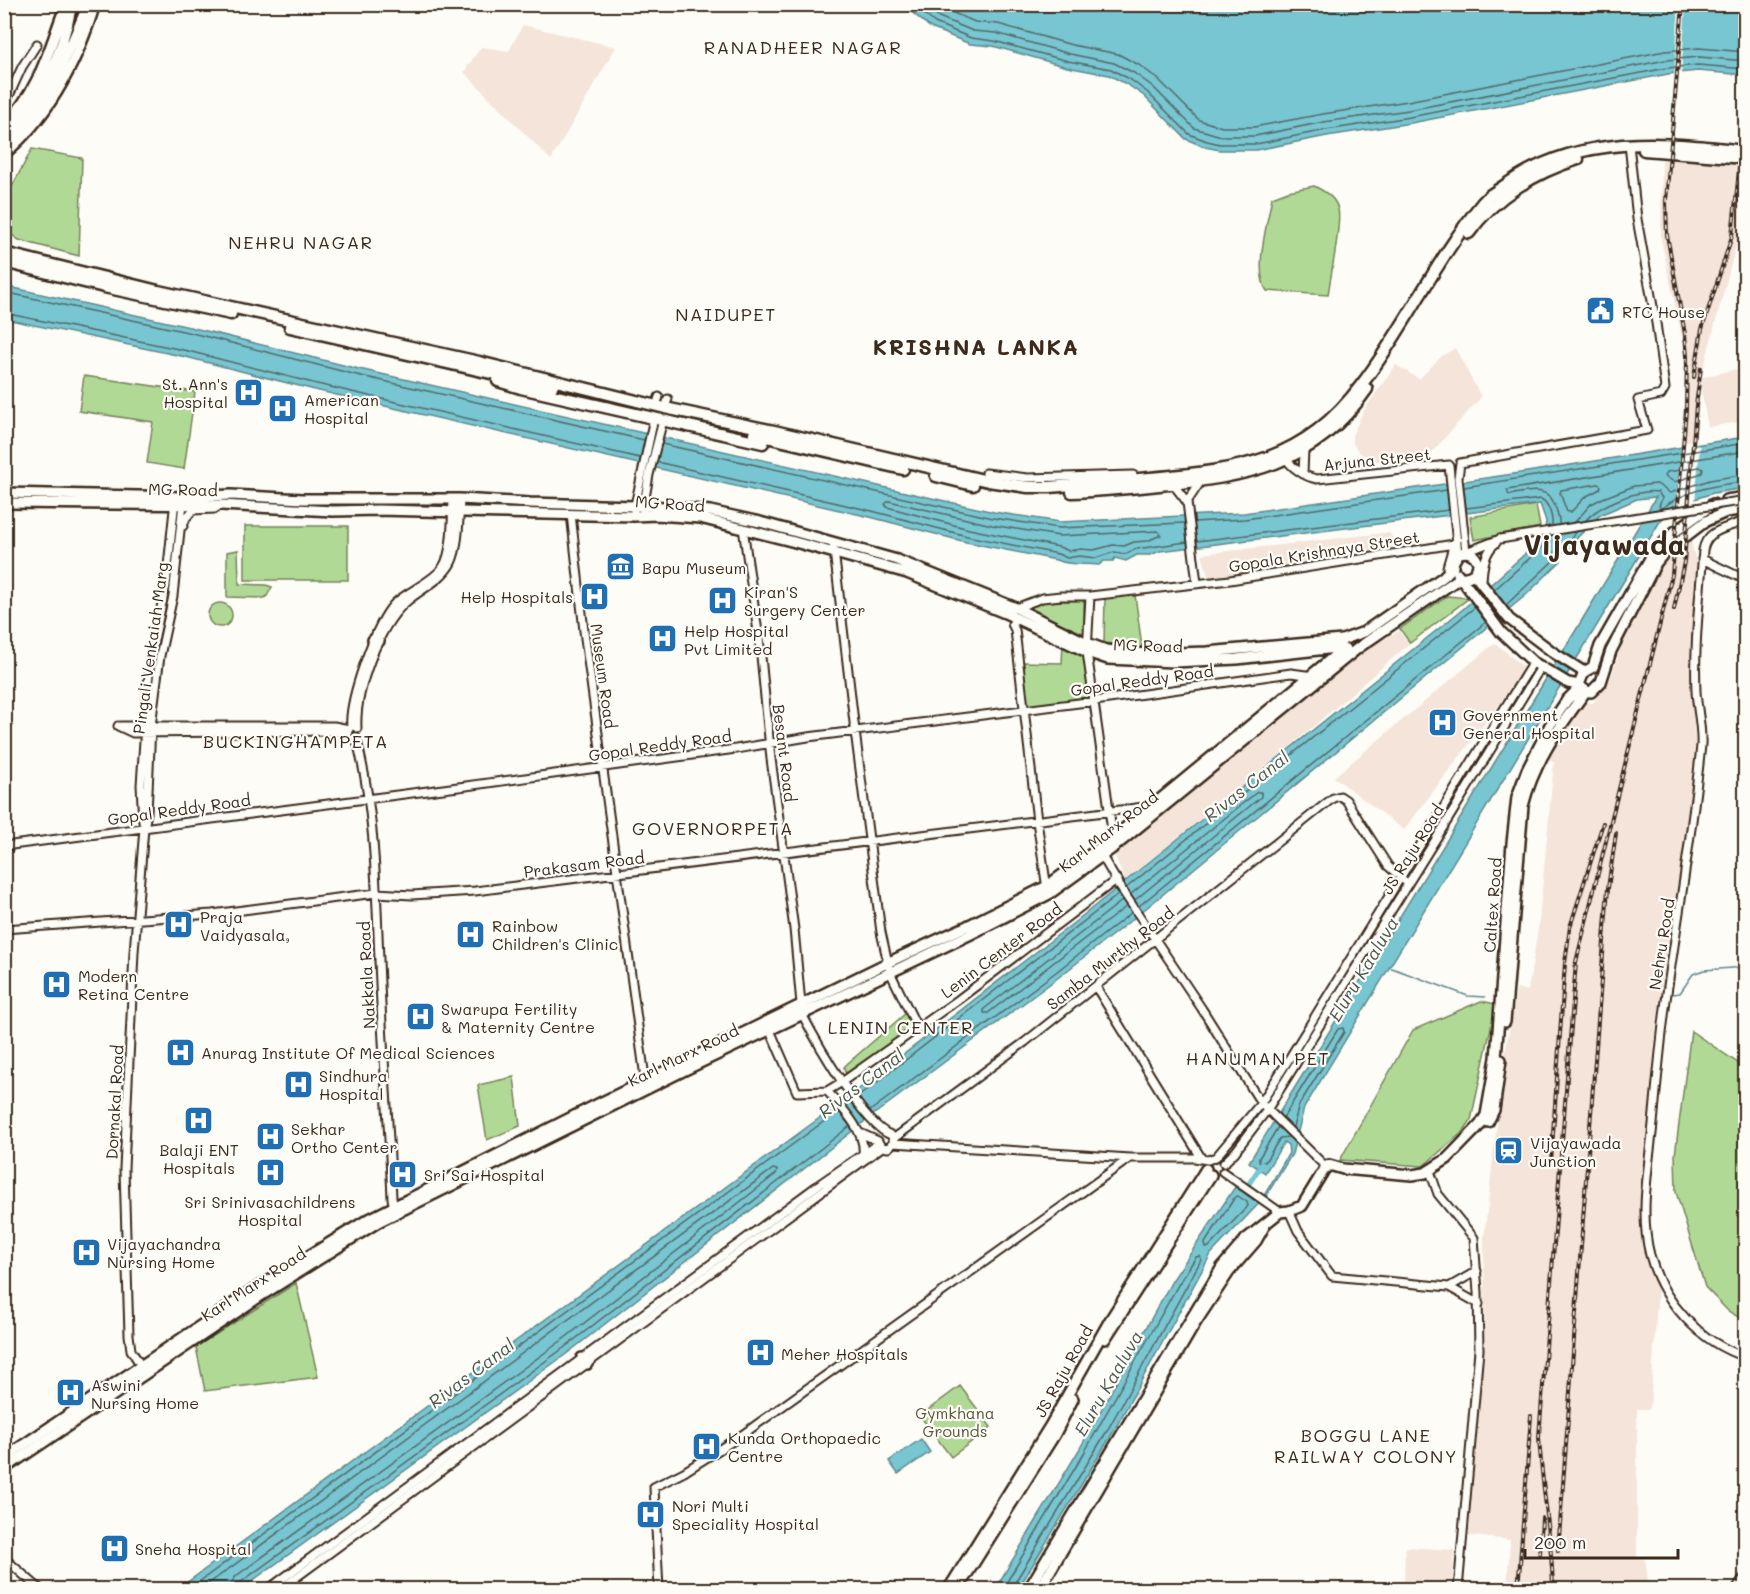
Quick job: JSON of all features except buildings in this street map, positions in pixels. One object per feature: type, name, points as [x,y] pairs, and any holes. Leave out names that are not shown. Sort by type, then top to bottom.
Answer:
[{"type":"highway","points":[[4,262],[104,287],[253,315],[490,365],[665,408],[1007,485],[1050,487],[1206,473],[1260,462],[1304,449],[1332,429],[1358,402],[1466,236],[1482,216],[1518,186],[1553,168],[1583,157],[1631,148],[1663,144],[1746,151]]},
{"type":"highway","points":[[4,253],[466,368],[817,450],[1004,491],[1051,493],[1201,482],[1233,476],[1274,464],[1345,406],[1363,383],[1462,230],[1489,196],[1531,169],[1562,157],[1597,148],[1631,148],[1746,158]]},
{"type":"highway","points":[[113,280],[116,268]]},
{"type":"highway","points":[[466,368],[521,388],[658,423],[785,448],[817,450]]},
{"type":"main road","points":[[4,126],[27,98],[40,75],[66,4]]},
{"type":"main road","points":[[4,136],[44,87],[64,40],[72,4]]},
{"type":"main road","points":[[4,146],[27,123],[49,92],[71,47],[88,4]]},
{"type":"main road","points":[[4,154],[24,135],[53,98],[67,74],[95,4]]},
{"type":"main road","name":"MG Road","points":[[4,493],[179,500],[333,511],[571,514],[639,511],[670,507],[710,511],[760,522],[897,560],[1016,608],[1108,659],[1166,662],[1237,659],[1306,646],[1336,648],[1343,644],[1358,648]]},
{"type":"main road","name":"MG Road","points":[[4,503],[151,504],[231,495],[303,499],[457,499],[639,511],[692,517],[743,528],[907,573],[1014,622],[1087,648]]},
{"type":"main road","points":[[1593,667],[1600,646],[1659,545],[1713,504],[1744,498]]},
{"type":"main road","points":[[1453,567],[1496,626],[1540,667],[1568,683],[1591,692],[1602,679],[1611,651],[1656,563],[1664,553],[1716,516],[1746,508]]},
{"type":"main road","points":[[1343,644],[1443,577],[1453,567],[1453,562],[1467,551],[1476,557],[1478,578],[1509,619],[1554,654],[1582,671]]},
{"type":"main road","points":[[1461,577],[1478,578]]},
{"type":"main road","name":"Karl Marx Road","points":[[1100,852],[1149,807],[1316,677],[1461,577]]},
{"type":"main road","points":[[1439,591],[1461,588],[1470,591]]},
{"type":"main road","name":"Karl Marx Road","points":[[4,1458],[395,1210],[967,926],[1048,890],[1166,805],[1316,677],[1343,644]]},
{"type":"main road","points":[[1582,671],[1593,667],[1602,674]]},
{"type":"main road","points":[[1582,671],[1582,688]]},
{"type":"main road","name":"Caltex Road","points":[[1430,1171],[1447,1159],[1469,1136],[1481,1129],[1492,1116],[1500,1078],[1522,806],[1534,771],[1582,688]]},
{"type":"main road","name":"Karl Marx Road","points":[[646,1086],[770,1030],[802,1009]]},
{"type":"main road","name":"JS Raju Road","points":[[948,1590],[1050,1426],[1150,1253],[1207,1166]]},
{"type":"main road","name":"JS Raju Road","points":[[957,1590],[1055,1434],[1106,1338],[1207,1166]]},
{"type":"main road","points":[[1028,1590],[1222,1267],[1246,1239],[1285,1212],[1305,1203],[1331,1167],[1412,1175],[1430,1171]]},
{"type":"main road","points":[[1039,1590],[1196,1322],[1229,1272],[1256,1241],[1265,1225]]},
{"type":"main road","name":"Karl Marx Road","points":[[4,1469],[144,1370]]},
{"type":"street","points":[[4,107],[22,67],[37,44]]},
{"type":"street","points":[[1467,551],[1458,528],[1454,479],[1460,463],[1647,430],[1638,400],[1661,395],[1665,388],[1637,219],[1631,148]]},
{"type":"street","points":[[986,473],[1028,478],[1210,469],[1272,454],[1298,442],[1336,410],[1357,384],[1458,229],[1484,195],[1500,199]]},
{"type":"street","points":[[639,511],[645,474],[658,423]]},
{"type":"street","points":[[1300,472],[1304,449]]},
{"type":"street","points":[[1284,456],[1300,472]]},
{"type":"street","name":"Arjuna Street","points":[[1274,464],[1317,479],[1449,465],[1454,479]]},
{"type":"street","points":[[1187,502],[1201,482]]},
{"type":"street","points":[[1173,484],[1187,502],[1197,583]]},
{"type":"street","points":[[1467,551],[1500,539],[1744,498]]},
{"type":"street","name":"Nakkala Road","points":[[395,1210],[368,797],[363,762],[352,731],[351,718],[355,695],[376,640],[395,613],[414,595],[433,583],[450,564],[454,551],[457,499]]},
{"type":"street","name":"Pingali Venkaiah Marg","points":[[144,828],[141,811],[148,682],[166,585],[172,525],[179,500]]},
{"type":"street","name":"Pingali Venkaiah Marg","points":[[147,729],[173,596],[179,500]]},
{"type":"street","points":[[151,504],[167,510],[172,525]]},
{"type":"street","points":[[178,535],[186,518],[193,510],[215,509],[221,504]]},
{"type":"street","name":"Museum Road","points":[[571,514],[584,631],[646,1086]]},
{"type":"street","name":"Nehru Road","points":[[1746,517],[1743,521],[1709,535],[1704,542],[1696,692],[1702,726],[1701,745],[1666,998],[1645,1220],[1650,1254],[1656,1270],[1682,1315],[1704,1335],[1735,1354],[1746,1357]]},
{"type":"street","name":"Besant Road","points":[[743,528],[802,1009],[818,1044],[842,1082],[871,1120],[886,1133]]},
{"type":"street","points":[[1458,528],[1464,538],[1467,551]]},
{"type":"street","points":[[1443,577],[1458,528]]},
{"type":"street","points":[[1478,578],[1488,550],[1500,539]]},
{"type":"street","points":[[833,542],[869,842],[888,967],[918,1029]]},
{"type":"street","name":"Gopala Krishnaya Street","points":[[1016,608],[1042,598],[1090,597],[1258,576],[1454,544]]},
{"type":"street","points":[[1478,578],[1483,573],[1488,550]]},
{"type":"street","points":[[1702,559],[1746,580]]},
{"type":"street","points":[[1090,597],[1087,648],[1113,838]]},
{"type":"street","points":[[1014,622],[1037,821],[1048,890]]},
{"type":"street","points":[[157,624],[166,627]]},
{"type":"street","name":"JS Raju Road","points":[[1216,1157],[1261,1102],[1400,878],[1540,667]]},
{"type":"street","name":"JS Raju Road","points":[[1224,1163],[1267,1110],[1540,667]]},
{"type":"street","name":"Gopal Reddy Road","points":[[4,846],[1291,673],[1316,677]]},
{"type":"street","points":[[147,729],[334,726],[352,731]]},
{"type":"street","name":"Samba Murthy Road","points":[[893,1141],[1096,987],[1324,804],[1340,796],[1351,806],[1388,866],[1400,878]]},
{"type":"street","name":"Prakasam Road","points":[[4,929],[212,914],[376,893],[412,895],[475,891],[1166,805]]},
{"type":"street","name":"Dornakal Road","points":[[144,828],[124,1169],[129,1335],[131,1350],[144,1370]]},
{"type":"street","points":[[1100,852],[1117,882],[1202,1008],[1261,1102],[1301,1143],[1331,1167]]},
{"type":"street","points":[[1400,878],[1408,884]]},
{"type":"street","name":"Lenin Center Road","points":[[827,1091],[918,1029],[1117,882]]},
{"type":"street","points":[[1096,987],[1207,1166],[1215,1176],[1223,1172]]},
{"type":"street","points":[[770,1030],[797,1092],[827,1091],[858,1131],[863,1142],[863,1154]]},
{"type":"street","points":[[858,1131],[888,1148],[893,1141]]},
{"type":"street","points":[[880,1144],[880,1137],[886,1133],[891,1135],[893,1141]]},
{"type":"street","points":[[893,1141],[1130,1158],[1207,1166]]},
{"type":"street","points":[[279,1590],[821,1183],[880,1144]]},
{"type":"street","points":[[267,1590],[585,1361],[880,1144]]},
{"type":"street","points":[[1207,1166],[1216,1157],[1224,1163],[1223,1172]]},
{"type":"street","points":[[659,1590],[654,1487],[684,1472],[742,1435],[1130,1158]]},
{"type":"street","points":[[1430,1171],[1438,1194],[1474,1238],[1477,1271],[1479,1304],[1477,1371],[1458,1590]]},
{"type":"street","points":[[1223,1172],[1285,1212],[1332,1276],[1449,1287],[1479,1304]]},
{"type":"street","points":[[1449,1287],[1477,1271]]},
{"type":"street","points":[[4,1558],[41,1590]]},
{"type":"street","points":[[1736,1590],[1746,1575]]},
{"type":"shaded area","points":[[523,25],[616,47],[551,160],[464,72],[481,47],[509,51]]},
{"type":"shaded area","points":[[1662,160],[1745,164],[1737,241],[1701,378],[1695,441],[1682,441],[1685,365],[1683,342],[1661,239]]},
{"type":"shaded area","points":[[1455,348],[1481,397],[1433,451],[1394,462],[1373,461],[1359,452],[1353,444],[1352,436],[1364,410],[1396,365],[1419,379],[1442,356]]},
{"type":"shaded area","points":[[1745,367],[1745,421],[1708,427],[1701,389],[1703,377]]},
{"type":"shaded area","points":[[1389,533],[1392,537],[1392,553],[1209,579],[1202,554]]},
{"type":"shaded area","points":[[1691,542],[1700,576],[1693,654],[1695,742],[1691,796],[1655,1036],[1640,1223],[1648,1262],[1658,1288],[1650,1409],[1637,1409],[1637,1558],[1645,1559],[1649,1589],[1507,1589],[1510,1540],[1465,1535],[1485,1333],[1484,1238],[1505,1053],[1517,988],[1528,991],[1539,923],[1554,762],[1548,759],[1562,730],[1581,702],[1593,703],[1611,678],[1622,644],[1660,567],[1669,557]]},
{"type":"shaded area","points":[[1399,631],[1409,644],[1287,749],[1125,880],[1114,854],[1308,695],[1375,644]]},
{"type":"shaded area","name":"Government General Hospital","points":[[1495,643],[1526,669],[1404,830],[1334,777]]},
{"type":"shaded area","points":[[1405,1547],[1454,1550],[1452,1589],[1404,1589]]},
{"type":"green space","points":[[32,149],[82,158],[79,256],[19,240],[5,230],[5,196]]},
{"type":"green space","points":[[1314,186],[1332,198],[1337,205],[1339,216],[1328,295],[1267,291],[1263,282],[1261,259],[1272,197]]},
{"type":"green space","points":[[84,376],[195,392],[184,469],[147,463],[153,422],[79,411]]},
{"type":"green space","points":[[1536,505],[1540,527],[1474,540],[1470,517]]},
{"type":"green space","points":[[245,526],[348,526],[348,580],[245,580]]},
{"type":"green space","points":[[238,550],[239,584],[272,587],[264,598],[227,597],[227,552]]},
{"type":"green space","points":[[1135,595],[1142,647],[1104,643],[1105,596]]},
{"type":"green space","points":[[1447,596],[1469,598],[1410,643],[1400,629]]},
{"type":"green space","points":[[1084,600],[1084,632],[1082,633],[1024,607],[1045,602]]},
{"type":"green space","points":[[220,603],[225,604],[231,610],[231,620],[225,626],[220,627],[215,626],[209,620],[208,615],[209,610],[215,604]]},
{"type":"green space","points":[[1063,644],[1084,654],[1089,699],[1027,706],[1023,662],[1062,663]]},
{"type":"green space","points":[[1481,1001],[1496,1004],[1471,1120],[1463,1132],[1423,1166],[1340,1160],[1413,1030]]},
{"type":"green space","points":[[906,1013],[917,1028],[851,1073],[845,1072],[844,1067],[848,1063]]},
{"type":"green space","points":[[1691,1031],[1745,1068],[1745,1321],[1728,1311],[1705,1287],[1676,1192],[1675,1155]]},
{"type":"green space","points":[[514,1077],[520,1126],[487,1140],[478,1085]]},
{"type":"green space","points":[[296,1283],[318,1377],[205,1391],[196,1347]]},
{"type":"green space","name":"Gymkhana Grounds","points":[[960,1386],[991,1427],[951,1457],[920,1416]]},
{"type":"water","points":[[903,5],[1745,5],[1745,75],[1698,71],[1668,74],[1256,150],[1220,150],[1186,139],[1144,96],[1109,75],[1067,67],[993,46],[970,44],[931,28]]},
{"type":"water","name":"Rivas Canal","points":[[5,286],[194,328],[359,369],[994,512],[1060,522],[1244,513],[1527,472],[1745,437],[1745,488],[1713,493],[1673,506],[1659,523],[1304,1108],[1292,1154],[1266,1196],[1211,1254],[1112,1434],[1018,1589],[995,1589],[1079,1450],[1172,1281],[1235,1187],[1257,1202],[1265,1194],[1289,1153],[1288,1145],[1284,1142],[1265,1173],[1249,1162],[1656,497],[1637,499],[1600,515],[1578,537],[1573,547],[1561,553],[1561,561],[1526,595],[1139,914],[1059,977],[873,1115],[569,1352],[241,1589],[178,1589],[855,1092],[1076,921],[1463,609],[1544,537],[1546,521],[1540,504],[1160,551],[1150,555],[1137,555],[1126,561],[1115,558],[1113,561],[1104,561],[1099,565],[1067,563],[966,542],[870,517],[315,390],[186,357],[5,319]]},
{"type":"water","points":[[921,1439],[930,1452],[898,1474],[889,1461]]},
{"type":"pier","points":[[1679,5],[1686,5],[1681,75],[1674,76]]},
{"type":"pier","points":[[1681,444],[1700,446],[1695,502],[1675,509]]},
{"type":"waterway","points":[[1389,967],[1468,996],[1485,997]]},
{"type":"waterway","points":[[1672,994],[1680,993],[1693,974],[1704,970],[1746,967]]},
{"type":"waterway","name":"Eluru Kaaluva","points":[[1244,1191],[1262,1164]]},
{"type":"railway","points":[[1553,1590],[1539,1437],[1576,962],[1672,575],[1686,410],[1685,334],[1667,235],[1666,201],[1683,4]]},
{"type":"railway","points":[[1694,377],[1702,329],[1732,236],[1746,106]]},
{"type":"railway","points":[[1674,609],[1684,562],[1701,368]]},
{"type":"railway","points":[[1551,1162],[1565,963],[1570,927],[1603,823]]},
{"type":"railway","points":[[1558,1551],[1608,888],[1616,833]]},
{"type":"railway","points":[[1518,1590],[1531,1416]]},
{"type":"railway","points":[[1540,1554],[1542,1518]]},
{"type":"place","name":"RTC House","points":[[1601,311]]},
{"type":"place","name":"St. Ann's Hospital","points":[[249,392]]},
{"type":"place","name":"American Hospital","points":[[283,408]]},
{"type":"place","name":"Bapu Museum","points":[[621,567]]},
{"type":"place","name":"Help Hospitals","points":[[594,596]]},
{"type":"place","name":"Kiran'S Surgery Center","points":[[723,600]]},
{"type":"place","name":"Help Hospital Pvt Limited","points":[[663,639]]},
{"type":"place","name":"Government General Hospital","points":[[1442,723]]},
{"type":"place","name":"Praja Vaidyasala,","points":[[179,925]]},
{"type":"place","name":"Rainbow Children's Clinic","points":[[471,934]]},
{"type":"place","name":"Modern Retina Centre","points":[[57,984]]},
{"type":"place","name":"Swarupa Fertility & Maternity Centre","points":[[420,1017]]},
{"type":"place","name":"Anurag Institute Of Medical Sciences","points":[[180,1052]]},
{"type":"place","name":"Sindhura Hospital","points":[[298,1084]]},
{"type":"place","name":"Balaji ENT Hospitals","points":[[199,1121]]},
{"type":"place","name":"Sekhar Ortho Center","points":[[270,1137]]},
{"type":"place","name":"Vijayawada Junction","points":[[1509,1151]]},
{"type":"place","name":"Sri Srinivasachildrens Hospital","points":[[270,1173]]},
{"type":"place","name":"Sri Sai Hospital","points":[[403,1174]]},
{"type":"place","name":"Vijayachandra Nursing Home","points":[[86,1252]]},
{"type":"place","name":"Meher Hospitals","points":[[760,1353]]},
{"type":"place","name":"Aswini Nursing Home","points":[[70,1393]]},
{"type":"place","name":"Kunda Orthopaedic Centre","points":[[707,1446]]},
{"type":"place","name":"Nori Multi Speciality Hospital","points":[[651,1514]]},
{"type":"place","name":"Sneha Hospital","points":[[114,1548]]},
{"type":"district","name":"RANADHEER NAGAR","points":[[803,47]]},
{"type":"district","name":"NEHRU NAGAR","points":[[301,242]]},
{"type":"district","name":"NAIDUPET","points":[[726,314]]},
{"type":"district","name":"KRISHNA LANKA","points":[[976,346]]},
{"type":"district","name":"Vijayawada","points":[[1604,544]]},
{"type":"district","name":"BUCKINGHAMPETA","points":[[296,741]]},
{"type":"district","name":"GOVERNORPETA","points":[[713,828]]},
{"type":"district","name":"LENIN CENTER","points":[[901,1027]]},
{"type":"district","name":"HANUMAN PET","points":[[1258,1058]]},
{"type":"district","name":"BOGGU LANE RAILWAY COLONY","points":[[1366,1445]]}]
